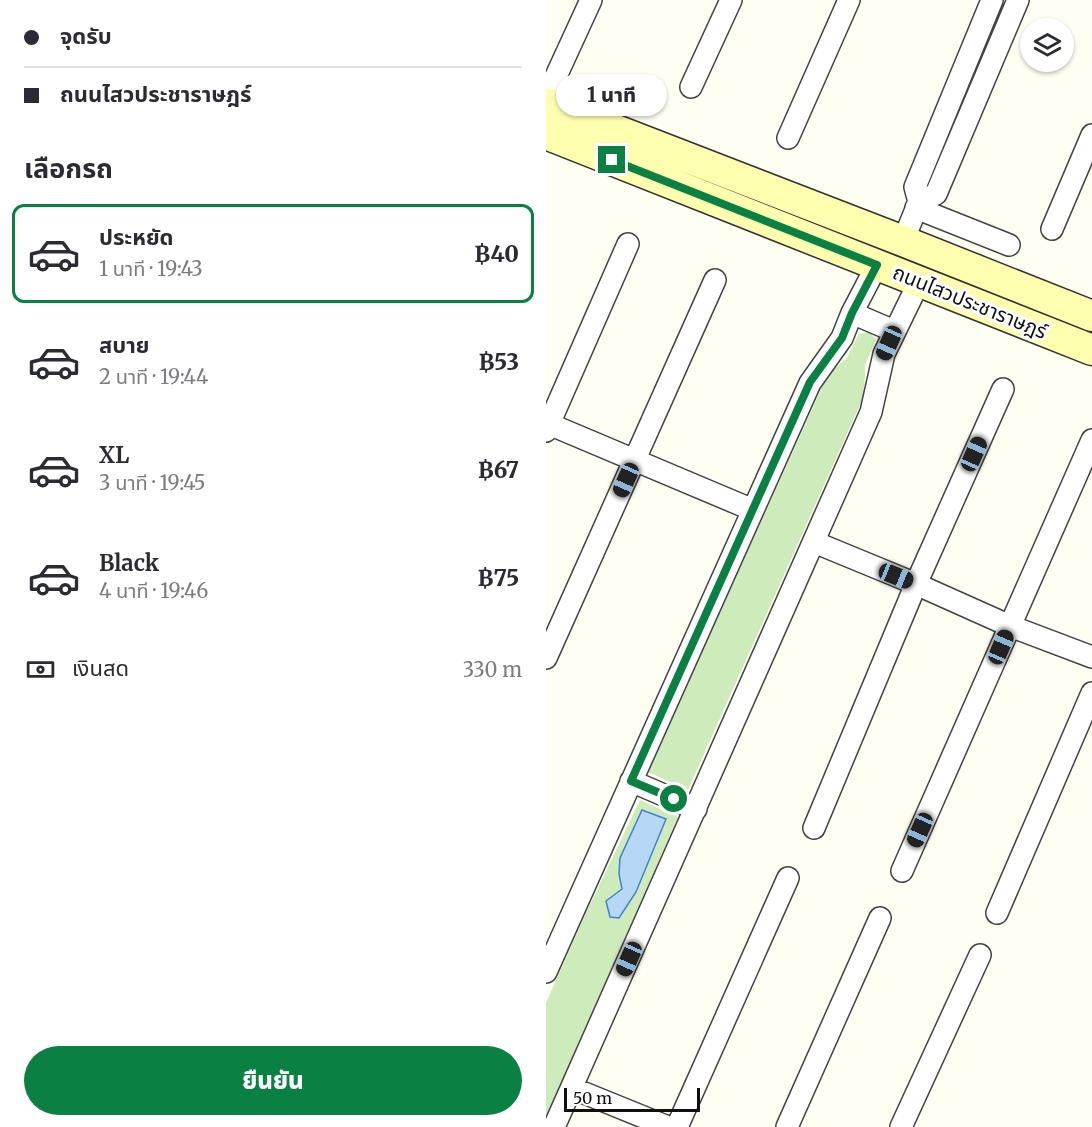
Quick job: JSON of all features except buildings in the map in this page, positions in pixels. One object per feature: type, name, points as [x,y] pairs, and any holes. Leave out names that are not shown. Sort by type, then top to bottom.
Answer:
[{"type":"main road","name":"ถนนไสวประชาราษฎร์","points":[[546,103],[1092,316]]},
{"type":"main road","name":"ถนนไสวประชาราษฎร์","points":[[546,134],[1092,350]]},
{"type":"street","points":[[546,98],[591,0]]},
{"type":"street","points":[[691,87],[731,0]]},
{"type":"street","points":[[788,138],[849,0]]},
{"type":"street","points":[[903,241],[918,205],[915,187],[992,0]]},
{"type":"street","points":[[918,205],[936,194],[1018,0]]},
{"type":"street","points":[[978,34],[1000,44]]},
{"type":"street","points":[[947,110],[968,118]]},
{"type":"street","points":[[1052,229],[1092,135]]},
{"type":"street","points":[[918,205],[1009,245]]},
{"type":"street","points":[[628,244],[548,428],[634,460],[753,510]]},
{"type":"street","points":[[546,972],[810,382],[842,338],[877,265]]},
{"type":"street","points":[[546,658],[715,280]]},
{"type":"street","points":[[554,1127],[871,412],[884,354],[919,282]]},
{"type":"street","points":[[852,313],[894,331]]},
{"type":"street","points":[[814,828],[916,584],[1003,389]]},
{"type":"street","points":[[902,871],[1092,440]]},
{"type":"street","points":[[814,542],[1010,626],[1092,657]]},
{"type":"street","points":[[997,913],[1092,693]]},
{"type":"street","points":[[631,781],[696,809]]},
{"type":"street","points":[[677,1127],[788,878]]},
{"type":"street","points":[[787,1127],[880,918]]},
{"type":"street","points":[[901,1127],[980,956]]},
{"type":"street","points":[[572,1088],[668,1127]]},
{"type":"green space","points":[[869,332],[876,339],[865,365],[863,398],[688,790],[648,772],[828,374],[847,358],[859,334]]},
{"type":"green space","points":[[640,800],[678,817],[546,1117],[546,1003]]},
{"type":"water","points":[[642,810],[666,819],[636,892],[619,918],[610,917],[606,901],[622,889],[619,874],[620,858]]},
{"type":"route","points":[[612,160],[877,265],[842,338],[810,382],[631,781],[674,799]]}]
